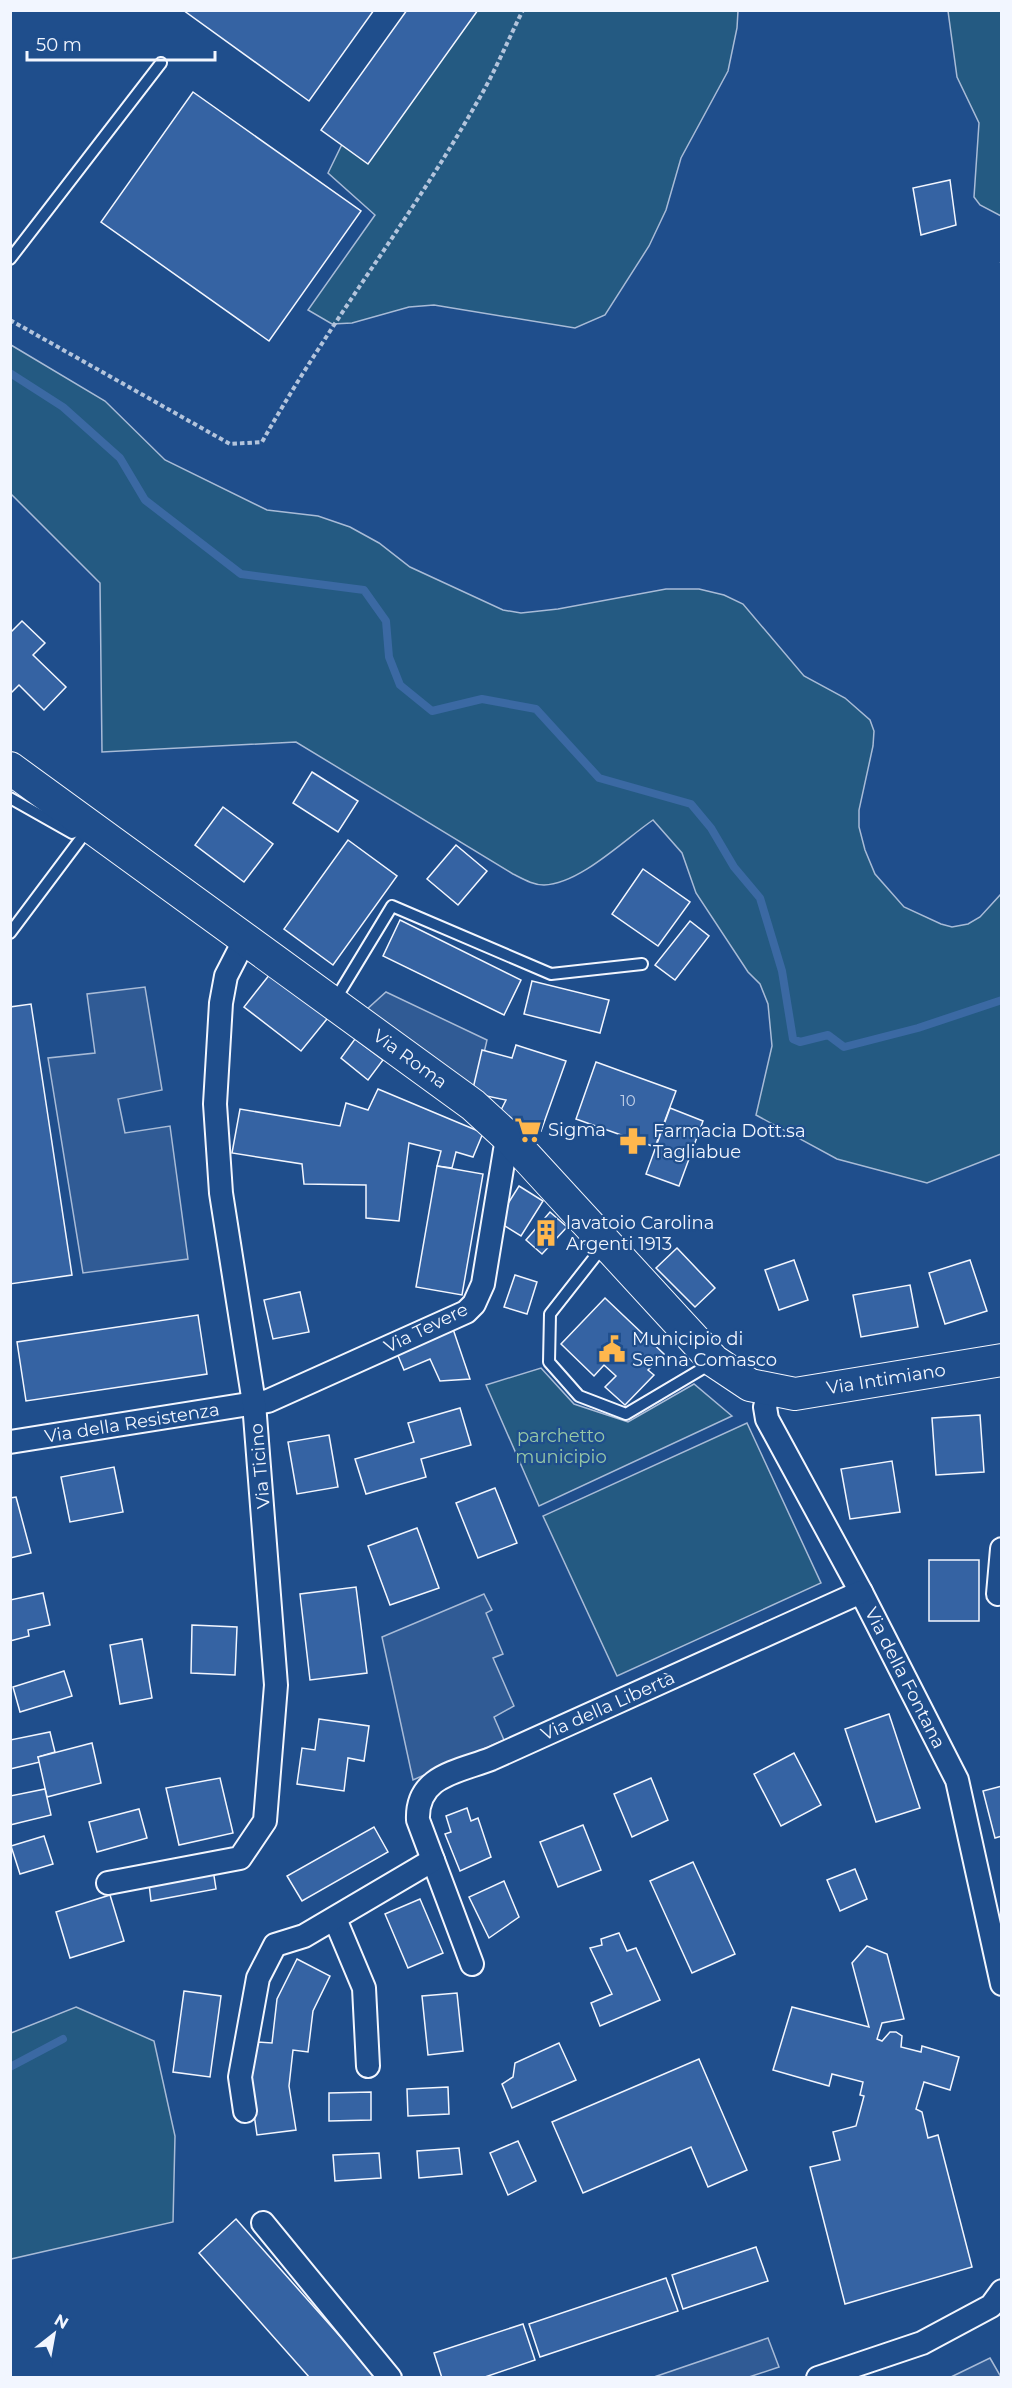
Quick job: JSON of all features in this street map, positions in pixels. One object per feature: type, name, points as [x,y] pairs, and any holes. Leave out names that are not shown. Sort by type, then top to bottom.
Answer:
[{"type":"street","name":"Via Roma","points":[[10,768],[473,1105],[511,1140],[714,1361],[750,1384],[770,1390]]},
{"type":"street","name":"Via Ticino","points":[[108,1883],[240,1858],[265,1821],[276,1685],[254,1403],[221,1193],[215,1104],[224,985],[236,953],[246,939]]},
{"type":"street","name":"Via Tevere","points":[[254,1403],[268,1401],[393,1345],[466,1312],[474,1304],[483,1284],[505,1150],[511,1140]]},
{"type":"street","name":"Via Intimiano","points":[[770,1390],[795,1394],[1002,1360]]},
{"type":"street","name":"Via della Fontana","points":[[770,1390],[765,1407],[767,1419],[861,1592],[957,1780],[1002,1984]]},
{"type":"street","name":"Via della Resistenza","points":[[10,1442],[254,1403]]},
{"type":"street","points":[[998,1594],[1002,1549]]},
{"type":"street","name":"Via della Libertà","points":[[472,1964],[418,1820],[417,1812],[422,1793],[434,1781],[491,1760],[861,1592]]},
{"type":"street","points":[[245,2111],[240,2077],[258,1978],[275,1945],[304,1936],[433,1860]]},
{"type":"street","points":[[335,1919],[364,1988],[368,2066]]},
{"type":"street","points":[[263,2223],[390,2378]]},
{"type":"street","points":[[818,2378],[922,2343],[991,2306],[1002,2291]]},
{"type":"lane","points":[[10,260],[161,63]]},
{"type":"lane","points":[[10,798],[72,833],[90,826]]},
{"type":"lane","points":[[10,933],[90,826]]},
{"type":"lane","points":[[333,1003],[392,906],[551,974],[642,964]]},
{"type":"lane","points":[[605,1244],[550,1314],[549,1362],[579,1396],[626,1414],[714,1361]]},
{"type":"path","points":[[10,320],[230,444],[261,442],[298,376],[354,297],[477,104],[523,10]]},
{"type":"green space","points":[[407,11],[738,11],[737,28],[728,71],[681,158],[666,210],[649,246],[605,315],[575,328],[434,305],[409,307],[352,323],[332,324],[308,310],[375,215],[328,173]]},
{"type":"green space","points":[[948,11],[1001,11],[1001,216],[980,205],[974,197],[979,123],[957,77]]},
{"type":"green space","points":[[11,345],[105,401],[165,460],[267,510],[318,516],[350,527],[379,543],[410,567],[503,610],[521,613],[558,609],[666,589],[699,589],[724,595],[743,604],[804,676],[845,698],[870,720],[874,731],[873,746],[859,810],[859,827],[875,874],[904,907],[952,927],[968,924],[980,917],[1001,894],[1001,1154],[927,1183],[837,1159],[756,1115],[772,1046],[768,1004],[760,984],[748,972],[696,893],[682,853],[653,820],[587,869],[558,883],[540,885],[513,874],[296,742],[102,752],[100,583],[11,494]]},
{"type":"green space","name":"parchetto municipio","points":[[541,1368],[574,1404],[628,1422],[694,1384],[732,1416],[539,1506],[486,1385]]},
{"type":"green space","points":[[747,1423],[821,1583],[617,1676],[543,1516]]},
{"type":"green space","points":[[76,2007],[154,2041],[175,2136],[173,2222],[11,2259],[11,2033]]},
{"type":"shaded area","points":[[145,987],[162,1090],[118,1099],[125,1133],[170,1126],[188,1259],[83,1273],[48,1058],[95,1053],[87,994]]},
{"type":"shaded area","points":[[386,992],[487,1040],[475,1092],[365,1011]]},
{"type":"shaded area","points":[[484,1594],[492,1610],[486,1613],[503,1654],[493,1658],[514,1706],[494,1717],[504,1740],[413,1780],[382,1637]]},
{"type":"shaded area","points":[[768,2338],[779,2367],[749,2377],[654,2377]]},
{"type":"shaded area","points":[[990,2358],[1001,2377],[951,2377]]},
{"type":"building","points":[[183,10],[374,10],[309,101]]},
{"type":"building","points":[[407,10],[478,10],[368,164],[321,130]]},
{"type":"building","points":[[193,92],[361,211],[269,341],[101,222]]},
{"type":"building","points":[[950,180],[956,225],[921,235],[913,188]]},
{"type":"building","points":[[22,621],[45,643],[33,655],[66,687],[44,710],[19,685],[10,694],[10,633]]},
{"type":"building","points":[[312,772],[358,801],[338,832],[293,803]]},
{"type":"building","points":[[223,807],[273,844],[244,882],[195,845]]},
{"type":"building","points":[[348,840],[397,876],[333,965],[284,929]]},
{"type":"building","points":[[456,845],[487,871],[458,905],[427,879]]},
{"type":"building","points":[[643,869],[690,902],[658,946],[612,914]]},
{"type":"building","points":[[400,920],[521,980],[504,1015],[383,956]]},
{"type":"building","points":[[690,921],[709,936],[675,980],[655,965]]},
{"type":"building","points":[[274,969],[331,1014],[301,1051],[244,1007]]},
{"type":"building","points":[[532,981],[609,1000],[600,1033],[524,1014]]},
{"type":"building","points":[[31,1004],[72,1275],[10,1284],[10,1007]]},
{"type":"building","points":[[355,1039],[383,1060],[368,1080],[341,1058]]},
{"type":"building","points":[[516,1045],[566,1061],[541,1131],[498,1116],[506,1100],[472,1093],[482,1050],[512,1058]]},
{"type":"building","points":[[596,1062],[676,1091],[655,1147],[576,1119]]},
{"type":"building","points":[[378,1089],[483,1133],[473,1157],[456,1152],[452,1168],[437,1166],[441,1151],[409,1143],[399,1221],[366,1218],[366,1185],[304,1184],[302,1164],[232,1153],[240,1109],[340,1126],[346,1103],[368,1110]]},
{"type":"building","points":[[670,1108],[703,1121],[679,1186],[646,1174]]},
{"type":"building","points":[[437,1166],[483,1174],[462,1295],[416,1287]]},
{"type":"building","points":[[519,1186],[543,1201],[521,1236],[497,1221]]},
{"type":"building","name":"lavatoio Carolina Argenti 1913","points":[[550,1212],[567,1227],[542,1254],[526,1240]]},
{"type":"building","points":[[677,1248],[715,1288],[695,1307],[656,1268]]},
{"type":"building","points":[[794,1260],[808,1300],[779,1310],[765,1270]]},
{"type":"building","points":[[970,1260],[987,1311],[945,1324],[929,1273]]},
{"type":"building","points":[[515,1275],[537,1282],[527,1314],[504,1307]]},
{"type":"building","points":[[910,1285],[918,1327],[861,1337],[853,1295]]},
{"type":"building","points":[[300,1292],[309,1332],[273,1339],[264,1300]]},
{"type":"building","name":"Municipio di Senna Comasco","points":[[605,1298],[664,1354],[648,1370],[654,1375],[625,1405],[605,1387],[616,1376],[604,1365],[594,1376],[561,1344]]},
{"type":"building","points":[[198,1315],[207,1374],[26,1401],[17,1342]]},
{"type":"building","points":[[452,1326],[470,1379],[440,1381],[430,1359],[404,1370],[396,1351]]},
{"type":"building","points":[[460,1408],[471,1445],[421,1459],[426,1477],[366,1494],[355,1459],[414,1442],[408,1423]]},
{"type":"building","points":[[980,1415],[984,1472],[936,1475],[932,1418]]},
{"type":"building","points":[[329,1435],[338,1487],[297,1494],[288,1442]]},
{"type":"building","points":[[892,1461],[900,1512],[850,1519],[841,1469]]},
{"type":"building","points":[[114,1467],[123,1512],[70,1522],[61,1477]]},
{"type":"building","points":[[495,1488],[517,1543],[478,1558],[456,1503]]},
{"type":"building","points":[[16,1497],[31,1553],[10,1558],[10,1498]]},
{"type":"building","points":[[417,1528],[439,1588],[390,1605],[368,1546]]},
{"type":"building","points":[[929,1560],[979,1560],[979,1621],[929,1621]]},
{"type":"building","points":[[356,1587],[367,1673],[310,1680],[300,1594]]},
{"type":"building","points":[[43,1593],[50,1625],[28,1630],[29,1636],[10,1641],[10,1600]]},
{"type":"building","points":[[192,1625],[237,1627],[235,1675],[191,1673]]},
{"type":"building","points":[[142,1639],[152,1698],[120,1704],[110,1645]]},
{"type":"building","points":[[64,1671],[72,1696],[20,1712],[13,1687]]},
{"type":"building","points":[[889,1714],[920,1808],[876,1822],[845,1729]]},
{"type":"building","points":[[319,1719],[369,1726],[364,1761],[348,1758],[344,1791],[297,1784],[302,1748],[315,1750]]},
{"type":"building","points":[[50,1732],[55,1752],[38,1757],[40,1762],[10,1769],[10,1740]]},
{"type":"building","points":[[92,1743],[101,1783],[47,1797],[38,1757]]},
{"type":"building","points":[[794,1753],[821,1805],[781,1826],[754,1774]]},
{"type":"building","points":[[220,1778],[233,1833],[179,1845],[166,1788]]},
{"type":"building","points":[[651,1778],[668,1820],[632,1837],[614,1794]]},
{"type":"building","points":[[1002,1786],[1002,1836],[995,1838],[983,1791]]},
{"type":"building","points":[[45,1789],[51,1815],[10,1825],[10,1796]]},
{"type":"building","points":[[467,1808],[471,1821],[478,1818],[491,1857],[460,1871],[445,1834],[451,1832],[446,1816]]},
{"type":"building","points":[[139,1809],[147,1838],[97,1852],[89,1822]]},
{"type":"building","points":[[583,1825],[601,1870],[558,1887],[540,1842]]},
{"type":"building","points":[[374,1827],[388,1852],[302,1901],[287,1876]]},
{"type":"building","points":[[44,1836],[53,1864],[20,1874],[11,1846]]},
{"type":"building","points":[[693,1862],[735,1954],[692,1973],[650,1881]]},
{"type":"building","points":[[212,1863],[216,1889],[151,1901],[148,1875]]},
{"type":"building","points":[[855,1869],[867,1899],[840,1911],[827,1880]]},
{"type":"building","points":[[504,1881],[519,1917],[489,1938],[469,1897]]},
{"type":"building","points":[[110,1895],[124,1941],[70,1958],[56,1912]]},
{"type":"building","points":[[420,1899],[443,1953],[408,1968],[385,1914]]},
{"type":"building","points":[[619,1933],[627,1951],[636,1948],[660,2000],[600,2026],[591,2003],[612,1994],[590,1948],[602,1945],[601,1939]]},
{"type":"building","points":[[867,1946],[887,1954],[904,2019],[882,2023],[877,2039],[882,2041],[890,2032],[896,2032],[902,2036],[901,2047],[921,2052],[922,2046],[959,2057],[950,2090],[924,2082],[916,2109],[922,2112],[928,2138],[938,2135],[972,2267],[845,2304],[810,2167],[840,2160],[833,2132],[856,2126],[864,2096],[860,2095],[863,2082],[832,2074],[829,2086],[773,2070],[792,2007],[869,2027],[852,1963]]},
{"type":"building","points":[[297,1959],[330,1976],[313,2011],[308,2052],[293,2050],[289,2086],[296,2130],[257,2135],[250,2086],[258,2042],[272,2043],[277,1999]]},
{"type":"building","points":[[184,1991],[221,1996],[210,2077],[173,2072]]},
{"type":"building","points":[[457,1993],[463,2051],[428,2055],[422,1996]]},
{"type":"building","points":[[559,2043],[576,2080],[512,2108],[502,2084],[513,2077],[515,2063]]},
{"type":"building","points":[[699,2059],[747,2170],[708,2187],[691,2147],[583,2193],[552,2122]]},
{"type":"building","points":[[448,2087],[449,2114],[408,2116],[407,2089]]},
{"type":"building","points":[[371,2092],[371,2120],[329,2121],[329,2093]]},
{"type":"building","points":[[518,2141],[536,2181],[508,2195],[490,2153]]},
{"type":"building","points":[[459,2148],[462,2174],[419,2178],[417,2151]]},
{"type":"building","points":[[379,2153],[381,2178],[335,2181],[333,2155]]},
{"type":"building","points":[[236,2219],[377,2378],[310,2378],[199,2253]]},
{"type":"building","points":[[756,2247],[768,2281],[683,2309],[672,2275]]},
{"type":"building","points":[[666,2278],[678,2311],[540,2357],[529,2324]]},
{"type":"building","points":[[523,2324],[535,2360],[482,2378],[442,2378],[434,2353]]},
{"type":"waterway","points":[[10,373],[63,407],[120,458],[145,500],[241,574],[364,590],[386,621],[389,657],[400,685],[432,711],[482,699],[536,709],[599,778],[691,804],[711,828],[734,867],[760,898],[782,971],[793,1039],[800,1042],[828,1035],[844,1047],[918,1028],[1002,1000]]},
{"type":"waterway","points":[[10,2067],[63,2039]]},
{"type":"place","name":"Sigma","points":[[528,1130]]},
{"type":"place","name":"Farmacia Dott.sa Tagliabue","points":[[633,1141]]},
{"type":"place","name":"lavatoio Carolina Argenti 1913","points":[[546,1233]]},
{"type":"place","name":"Municipio di Senna Comasco","points":[[612,1349]]}]
